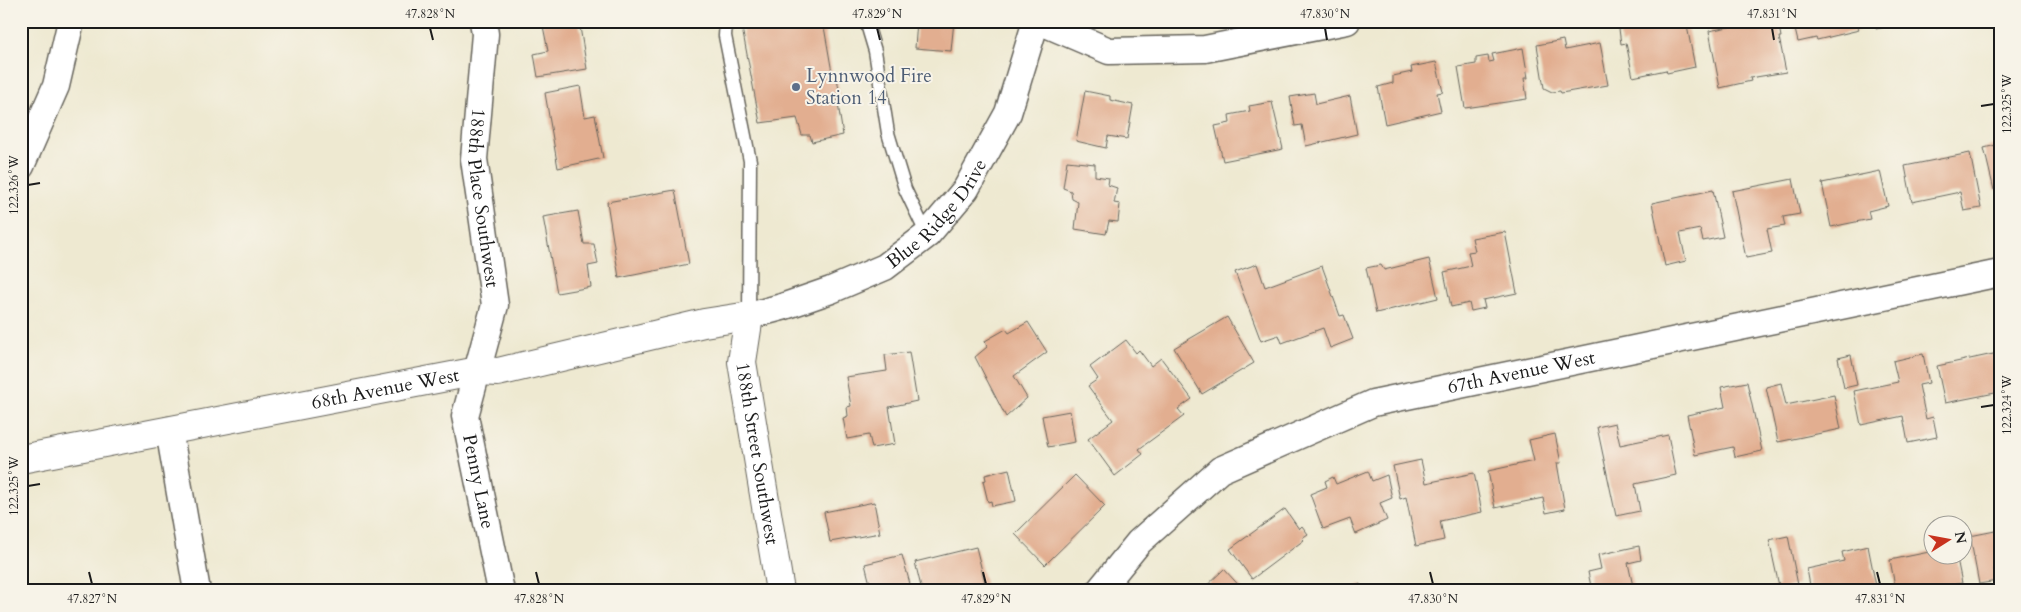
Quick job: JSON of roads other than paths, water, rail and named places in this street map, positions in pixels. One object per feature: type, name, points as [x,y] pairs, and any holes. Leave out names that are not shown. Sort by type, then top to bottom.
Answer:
[{"type":"street","points":[[21,166],[56,86],[71,21]]},
{"type":"street","name":"188th Place Southwest","points":[[478,371],[495,305],[474,158],[485,34],[483,21]]},
{"type":"street","points":[[1038,21],[1109,51],[1204,49],[1347,21]]},
{"type":"street","name":"Blue Ridge Drive","points":[[748,316],[832,290],[885,267],[927,235],[966,189],[1008,113],[1038,21]]},
{"type":"street","name":"67th Avenue West","points":[[1099,591],[1139,542],[1220,470],[1374,403],[2000,273]]},
{"type":"street","name":"68th Avenue West","points":[[21,458],[478,371],[498,372],[704,323],[748,316]]},
{"type":"street","name":"188th Street Southwest","points":[[748,316],[742,362],[780,591]]},
{"type":"street","name":"Penny Lane","points":[[478,371],[465,416],[501,591]]},
{"type":"street","points":[[169,430],[196,591]]},
{"type":"lane","points":[[726,21],[725,36],[750,161],[748,316]]},
{"type":"lane","points":[[866,21],[874,52],[888,133],[905,188],[927,235]]},
{"type":"place","name":"Lynnwood Fire Station 14","points":[[796,87]]}]
